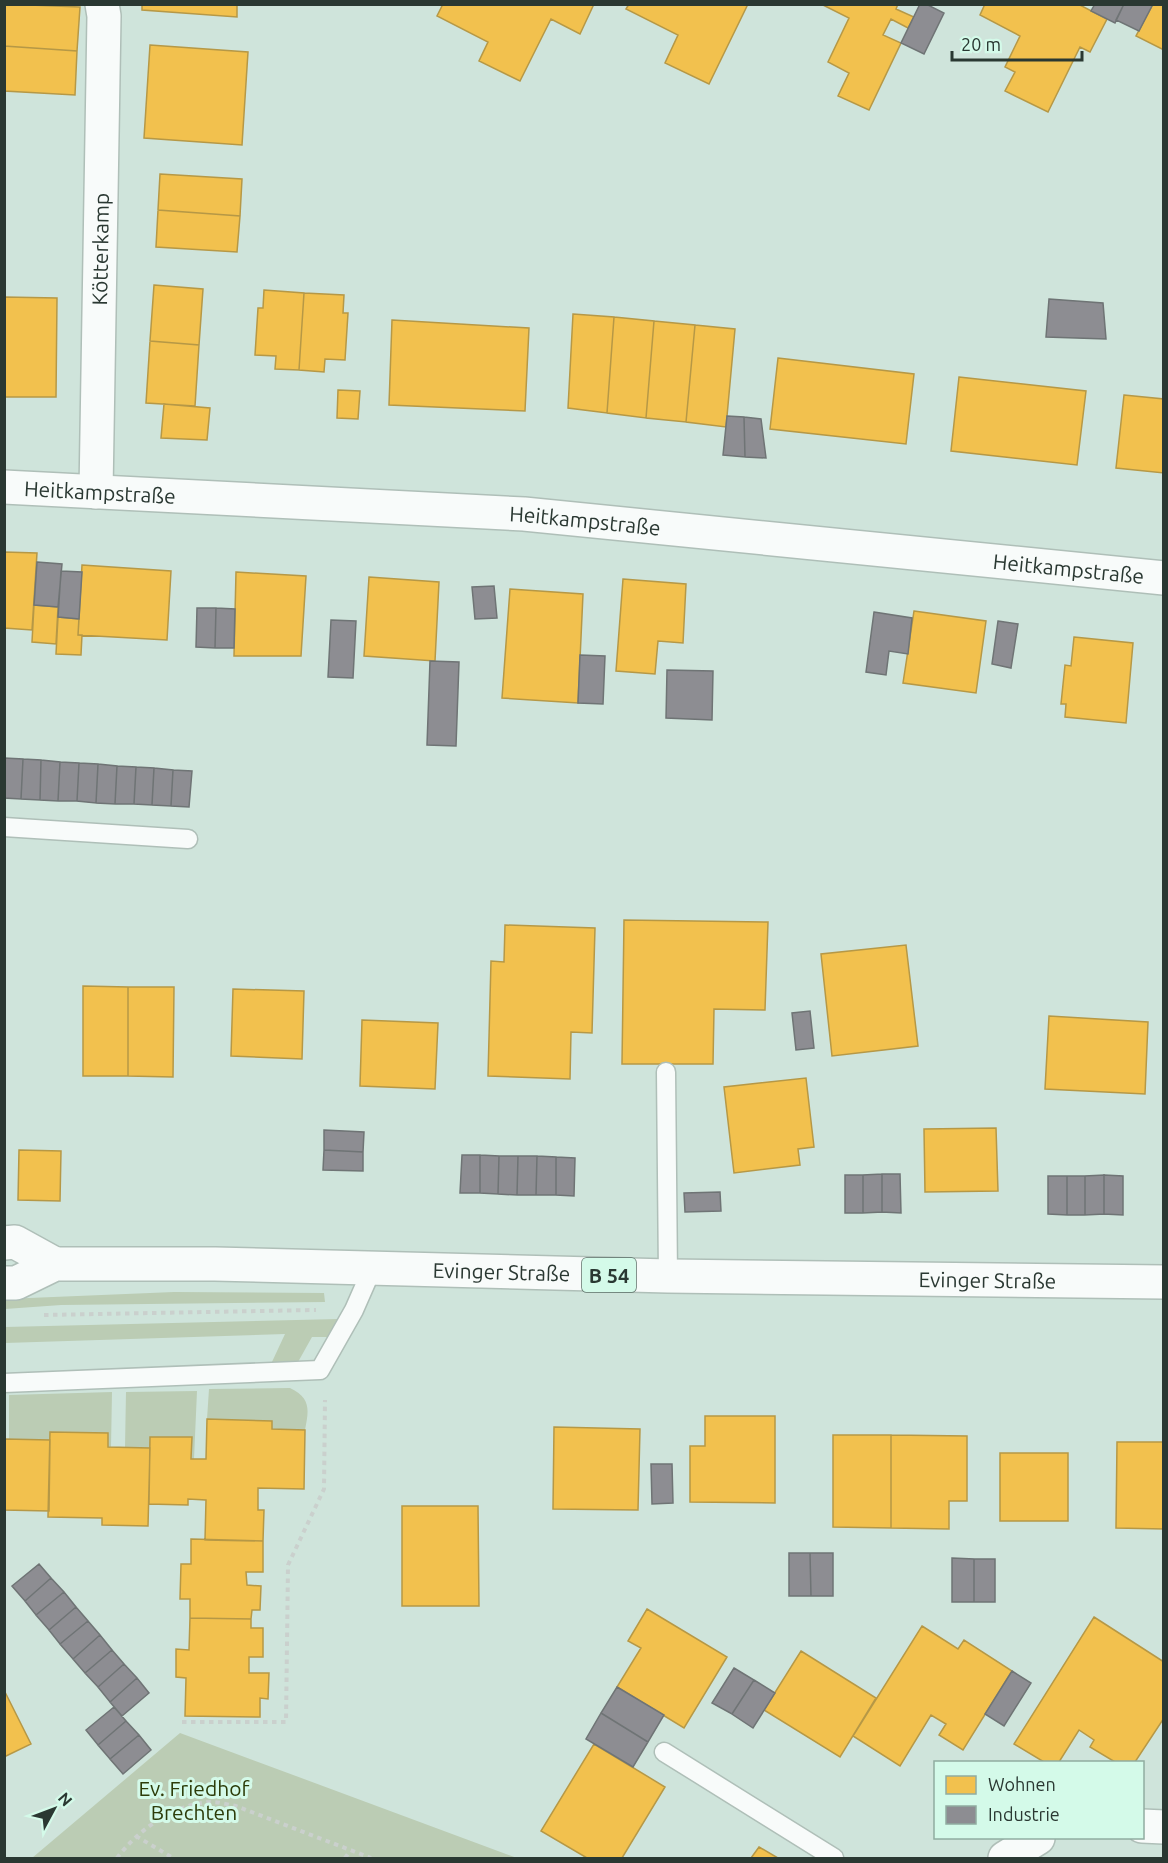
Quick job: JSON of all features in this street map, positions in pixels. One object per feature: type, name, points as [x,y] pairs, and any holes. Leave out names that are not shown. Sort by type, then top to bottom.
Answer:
[{"type":"street","name":"Kötterkamp","points":[[96,492],[104,16],[102,4]]},
{"type":"street","name":"Heitkampstraße","points":[[4,487],[524,514],[1164,578]]},
{"type":"street","name":"Evinger Straße","points":[[4,1243],[15,1242],[55,1264]]},
{"type":"street","name":"Evinger Straße","points":[[4,1284],[16,1283],[55,1264],[215,1264],[668,1276],[1164,1282]]},
{"type":"street","points":[[1144,1826],[1164,1827]]},
{"type":"street","points":[[1005,1858],[1036,1839]]},
{"type":"lane","points":[[4,827],[188,839]]},
{"type":"lane","points":[[666,1072],[668,1276]]},
{"type":"lane","points":[[4,1383],[320,1370],[354,1310],[372,1269]]},
{"type":"lane","points":[[664,1752],[834,1858]]},
{"type":"path","points":[[39,1316],[354,1310]]},
{"type":"path","points":[[182,1722],[286,1722],[288,1564],[324,1489],[326,1404],[320,1370]]},
{"type":"path","points":[[119,1858],[136,1836],[170,1814],[185,1806],[213,1802],[236,1806],[371,1858]]},
{"type":"path","points":[[136,1836],[173,1858]]},
{"type":"path","points":[[345,1858],[350,1851]]},
{"type":"green space","points":[[174,1292],[324,1293],[325,1302],[61,1305],[5,1309],[5,1299]]},
{"type":"green space","points":[[339,1319],[331,1337],[312,1337],[298,1362],[271,1364],[285,1334],[5,1343],[5,1327]]},
{"type":"green space","points":[[290,1388],[302,1396],[307,1405],[305,1430],[272,1429],[272,1421],[207,1419],[209,1389]]},
{"type":"green space","points":[[197,1391],[194,1459],[191,1459],[192,1438],[150,1437],[150,1448],[125,1447],[126,1392]]},
{"type":"green space","points":[[112,1392],[111,1447],[50,1440],[9,1439],[9,1395]]},
{"type":"green space","name":"Ev. Friedhof Brechten","points":[[180,1733],[517,1858],[32,1858]]},
{"type":"building: Wohnen","points":[[4,4],[80,7],[77,51],[4,46]]},
{"type":"building: Wohnen","points":[[142,4],[237,4],[237,17],[142,10]]},
{"type":"building: Wohnen","points":[[443,4],[594,4],[580,34],[551,19],[520,81],[479,61],[488,42],[437,16]]},
{"type":"building: Wohnen","points":[[629,4],[748,4],[709,84],[665,63],[678,35],[626,9]]},
{"type":"building: Wohnen","points":[[821,4],[898,4],[896,9],[914,17],[908,28],[891,19],[883,35],[901,43],[869,110],[838,96],[849,73],[828,62],[849,18]]},
{"type":"building: Wohnen","points":[[985,4],[1078,4],[1107,19],[1090,52],[1080,47],[1048,112],[1005,91],[1015,72],[1005,67],[1020,36],[980,15]]},
{"type":"building: Wohnen","points":[[1153,4],[1164,4],[1164,50],[1136,36]]},
{"type":"building: Wohnen","points":[[150,45],[248,52],[242,145],[144,138]]},
{"type":"building: Wohnen","points":[[4,46],[77,51],[75,95],[4,91]]},
{"type":"building: Wohnen","points":[[160,174],[242,179],[240,216],[158,210]]},
{"type":"building: Wohnen","points":[[158,210],[240,216],[237,252],[156,247]]},
{"type":"building: Wohnen","points":[[154,285],[203,289],[199,345],[150,341]]},
{"type":"building: Wohnen","points":[[264,290],[304,293],[299,370],[275,369],[276,356],[255,355],[258,308],[263,308]]},
{"type":"building: Wohnen","points":[[304,293],[344,295],[343,313],[348,313],[345,360],[325,359],[324,372],[299,370]]},
{"type":"building: Wohnen","points":[[4,297],[57,298],[56,397],[4,397]]},
{"type":"building: Wohnen","points":[[573,314],[614,317],[607,413],[568,408]]},
{"type":"building: Wohnen","points":[[614,317],[654,321],[646,418],[607,413]]},
{"type":"building: Wohnen","points":[[392,320],[529,328],[525,411],[389,405]]},
{"type":"building: Wohnen","points":[[654,321],[695,325],[686,422],[646,418]]},
{"type":"building: Wohnen","points":[[695,325],[735,329],[726,427],[686,422]]},
{"type":"building: Wohnen","points":[[150,341],[199,345],[195,406],[146,403]]},
{"type":"building: Wohnen","points":[[778,358],[914,374],[906,444],[770,429]]},
{"type":"building: Wohnen","points":[[959,377],[1086,391],[1077,465],[951,451]]},
{"type":"building: Wohnen","points":[[338,390],[360,391],[358,419],[337,418]]},
{"type":"building: Wohnen","points":[[1124,395],[1164,399],[1164,473],[1116,468]]},
{"type":"building: Wohnen","points":[[164,404],[210,408],[207,440],[161,438]]},
{"type":"building: Wohnen","points":[[4,552],[37,553],[32,630],[4,628]]},
{"type":"building: Wohnen","points":[[82,565],[171,571],[167,640],[78,635]]},
{"type":"building: Wohnen","points":[[236,572],[306,576],[301,656],[234,656]]},
{"type":"building: Wohnen","points":[[369,577],[439,582],[435,661],[364,656]]},
{"type":"building: Wohnen","points":[[623,579],[686,584],[683,643],[658,641],[655,674],[616,671]]},
{"type":"building: Wohnen","points":[[510,589],[583,594],[578,703],[502,698]]},
{"type":"building: Wohnen","points":[[34,605],[58,607],[56,644],[32,642]]},
{"type":"building: Wohnen","points":[[914,611],[986,621],[976,693],[903,683]]},
{"type":"building: Wohnen","points":[[58,617],[79,619],[78,635],[82,635],[81,655],[56,654]]},
{"type":"building: Wohnen","points":[[1074,637],[1133,643],[1126,723],[1065,717],[1066,704],[1061,704],[1065,665],[1071,666]]},
{"type":"building: Wohnen","points":[[624,920],[768,922],[765,1010],[714,1009],[713,1064],[622,1064]]},
{"type":"building: Wohnen","points":[[505,925],[595,928],[592,1033],[571,1032],[570,1079],[488,1076],[491,961],[504,962]]},
{"type":"building: Wohnen","points":[[906,945],[918,1046],[832,1056],[821,954]]},
{"type":"building: Wohnen","points":[[83,986],[128,987],[128,1076],[83,1076]]},
{"type":"building: Wohnen","points":[[128,987],[174,987],[173,1077],[128,1076]]},
{"type":"building: Wohnen","points":[[233,989],[304,991],[302,1059],[231,1056]]},
{"type":"building: Wohnen","points":[[1049,1016],[1148,1022],[1145,1094],[1045,1089]]},
{"type":"building: Wohnen","points":[[362,1020],[438,1023],[435,1089],[360,1086]]},
{"type":"building: Wohnen","points":[[806,1078],[814,1147],[798,1149],[800,1165],[734,1173],[724,1087]]},
{"type":"building: Wohnen","points":[[996,1128],[998,1191],[925,1192],[924,1129]]},
{"type":"building: Wohnen","points":[[19,1150],[61,1151],[60,1201],[18,1200]]},
{"type":"building: Wohnen","points":[[705,1416],[775,1416],[775,1503],[690,1502],[690,1446],[705,1446]]},
{"type":"building: Wohnen","points":[[207,1419],[272,1421],[272,1429],[305,1430],[304,1489],[258,1488],[258,1510],[264,1510],[263,1541],[205,1540],[206,1500],[188,1499],[188,1505],[149,1504],[150,1437],[192,1437],[191,1459],[206,1459]]},
{"type":"building: Wohnen","points":[[554,1427],[640,1429],[638,1510],[553,1509]]},
{"type":"building: Wohnen","points":[[50,1432],[108,1433],[108,1447],[150,1448],[148,1526],[102,1525],[102,1518],[48,1517]]},
{"type":"building: Wohnen","points":[[833,1435],[891,1435],[891,1528],[833,1527]]},
{"type":"building: Wohnen","points":[[891,1435],[967,1436],[967,1501],[949,1501],[949,1529],[891,1528]]},
{"type":"building: Wohnen","points":[[5,1439],[50,1440],[49,1511],[4,1510]]},
{"type":"building: Wohnen","points":[[1117,1442],[1164,1442],[1164,1529],[1116,1528]]},
{"type":"building: Wohnen","points":[[1000,1453],[1068,1453],[1068,1521],[1000,1521]]},
{"type":"building: Wohnen","points":[[402,1506],[478,1506],[479,1606],[402,1606]]},
{"type":"building: Wohnen","points":[[191,1539],[263,1541],[263,1572],[246,1572],[247,1585],[261,1586],[260,1610],[252,1610],[251,1619],[190,1618],[190,1599],[180,1599],[181,1564],[191,1564]]},
{"type":"building: Wohnen","points":[[647,1609],[727,1657],[684,1728],[617,1687],[641,1648],[628,1641]]},
{"type":"building: Wohnen","points":[[1094,1617],[1164,1662],[1164,1718],[1136,1761],[1113,1761],[1090,1747],[1094,1740],[1079,1730],[1060,1761],[1042,1761],[1014,1744]]},
{"type":"building: Wohnen","points":[[190,1618],[251,1619],[251,1628],[263,1628],[263,1657],[249,1657],[249,1673],[269,1673],[268,1699],[260,1698],[260,1717],[185,1716],[186,1678],[176,1677],[176,1649],[189,1650]]},
{"type":"building: Wohnen","points":[[922,1626],[958,1649],[964,1640],[1012,1671],[963,1750],[939,1735],[946,1724],[931,1715],[900,1766],[853,1736]]},
{"type":"building: Wohnen","points":[[801,1651],[876,1698],[840,1757],[764,1710]]},
{"type":"building: Wohnen","points":[[4,1690],[31,1744],[4,1757]]},
{"type":"building: Wohnen","points":[[594,1744],[665,1787],[622,1858],[587,1858],[541,1831]]},
{"type":"building: Wohnen","points":[[759,1847],[778,1858],[751,1858]]},
{"type":"building: Industrie","points":[[920,4],[926,4],[944,13],[924,54],[901,43]]},
{"type":"building: Industrie","points":[[1095,4],[1124,4],[1115,23],[1091,11]]},
{"type":"building: Industrie","points":[[1124,4],[1153,4],[1139,31],[1116,20]]},
{"type":"building: Industrie","points":[[1049,299],[1103,303],[1106,339],[1046,337]]},
{"type":"building: Industrie","points":[[727,416],[744,417],[745,457],[723,455]]},
{"type":"building: Industrie","points":[[744,417],[761,419],[766,458],[745,457]]},
{"type":"building: Industrie","points":[[37,562],[62,564],[58,607],[34,605]]},
{"type":"building: Industrie","points":[[61,571],[82,572],[79,619],[58,617]]},
{"type":"building: Industrie","points":[[494,586],[497,618],[475,619],[472,587]]},
{"type":"building: Industrie","points":[[197,608],[216,608],[215,648],[196,647]]},
{"type":"building: Industrie","points":[[216,608],[235,609],[234,648],[215,648]]},
{"type":"building: Industrie","points":[[874,612],[912,618],[908,654],[889,651],[886,675],[866,672]]},
{"type":"building: Industrie","points":[[331,620],[356,621],[353,678],[328,677]]},
{"type":"building: Industrie","points":[[998,621],[1018,624],[1011,668],[992,664]]},
{"type":"building: Industrie","points":[[580,655],[605,656],[603,704],[578,703]]},
{"type":"building: Industrie","points":[[430,661],[459,662],[456,746],[427,745]]},
{"type":"building: Industrie","points":[[667,670],[713,671],[712,720],[666,718]]},
{"type":"building: Industrie","points":[[4,758],[23,759],[21,799],[4,798]]},
{"type":"building: Industrie","points":[[23,759],[41,760],[40,800],[21,799]]},
{"type":"building: Industrie","points":[[41,760],[60,762],[58,801],[40,800]]},
{"type":"building: Industrie","points":[[60,762],[79,763],[77,801],[58,801]]},
{"type":"building: Industrie","points":[[79,763],[98,764],[96,803],[77,801]]},
{"type":"building: Industrie","points":[[98,764],[117,766],[115,804],[96,803]]},
{"type":"building: Industrie","points":[[117,766],[136,767],[134,804],[115,804]]},
{"type":"building: Industrie","points":[[136,767],[154,768],[152,805],[134,804]]},
{"type":"building: Industrie","points":[[154,768],[173,770],[171,806],[152,805]]},
{"type":"building: Industrie","points":[[173,770],[192,771],[189,807],[171,806]]},
{"type":"building: Industrie","points":[[810,1011],[814,1048],[796,1050],[792,1013]]},
{"type":"building: Industrie","points":[[324,1130],[364,1132],[363,1152],[324,1150]]},
{"type":"building: Industrie","points":[[324,1150],[363,1152],[363,1171],[323,1170]]},
{"type":"building: Industrie","points":[[462,1155],[480,1155],[480,1193],[460,1193]]},
{"type":"building: Industrie","points":[[480,1155],[499,1156],[498,1194],[480,1193]]},
{"type":"building: Industrie","points":[[499,1156],[518,1156],[517,1195],[498,1194]]},
{"type":"building: Industrie","points":[[518,1156],[537,1156],[536,1195],[517,1195]]},
{"type":"building: Industrie","points":[[537,1156],[556,1157],[556,1195],[536,1195]]},
{"type":"building: Industrie","points":[[556,1157],[575,1158],[574,1196],[556,1195]]},
{"type":"building: Industrie","points":[[882,1174],[900,1174],[901,1213],[882,1212]]},
{"type":"building: Industrie","points":[[882,1174],[882,1212],[863,1213],[863,1175]]},
{"type":"building: Industrie","points":[[845,1175],[863,1175],[863,1213],[845,1213]]},
{"type":"building: Industrie","points":[[1104,1175],[1123,1176],[1123,1215],[1104,1214]]},
{"type":"building: Industrie","points":[[1104,1175],[1104,1214],[1085,1215],[1085,1176]]},
{"type":"building: Industrie","points":[[1048,1176],[1067,1176],[1067,1215],[1048,1214]]},
{"type":"building: Industrie","points":[[1067,1176],[1085,1176],[1085,1215],[1067,1215]]},
{"type":"building: Industrie","points":[[720,1192],[721,1211],[685,1212],[684,1193]]},
{"type":"building: Industrie","points":[[651,1464],[672,1464],[673,1503],[652,1504]]},
{"type":"building: Industrie","points":[[789,1553],[810,1553],[811,1596],[789,1596]]},
{"type":"building: Industrie","points":[[810,1553],[833,1553],[833,1596],[811,1596]]},
{"type":"building: Industrie","points":[[952,1558],[974,1559],[974,1602],[952,1602]]},
{"type":"building: Industrie","points":[[974,1559],[995,1559],[995,1602],[974,1602]]},
{"type":"building: Industrie","points":[[39,1564],[51,1578],[25,1601],[12,1586]]},
{"type":"building: Industrie","points":[[51,1578],[64,1592],[36,1615],[25,1601]]},
{"type":"building: Industrie","points":[[64,1592],[76,1607],[49,1630],[36,1615]]},
{"type":"building: Industrie","points":[[76,1607],[88,1621],[60,1644],[49,1630]]},
{"type":"building: Industrie","points":[[88,1621],[100,1635],[73,1659],[60,1644]]},
{"type":"building: Industrie","points":[[100,1635],[112,1650],[85,1673],[73,1659]]},
{"type":"building: Industrie","points":[[112,1650],[124,1664],[98,1687],[85,1673]]},
{"type":"building: Industrie","points":[[124,1664],[137,1678],[110,1702],[98,1687]]},
{"type":"building: Industrie","points":[[734,1668],[754,1680],[732,1714],[712,1703]]},
{"type":"building: Industrie","points":[[1012,1671],[1031,1683],[1004,1726],[985,1714]]},
{"type":"building: Industrie","points":[[137,1678],[149,1693],[122,1716],[110,1702]]},
{"type":"building: Industrie","points":[[754,1680],[775,1693],[753,1728],[732,1714]]},
{"type":"building: Industrie","points":[[617,1687],[664,1715],[648,1742],[601,1713]]},
{"type":"building: Industrie","points":[[114,1707],[126,1721],[98,1745],[86,1730]]},
{"type":"building: Industrie","points":[[601,1713],[648,1742],[633,1767],[586,1739]]},
{"type":"building: Industrie","points":[[126,1721],[139,1735],[110,1759],[98,1745]]},
{"type":"building: Industrie","points":[[139,1735],[151,1750],[123,1774],[110,1759]]}]
